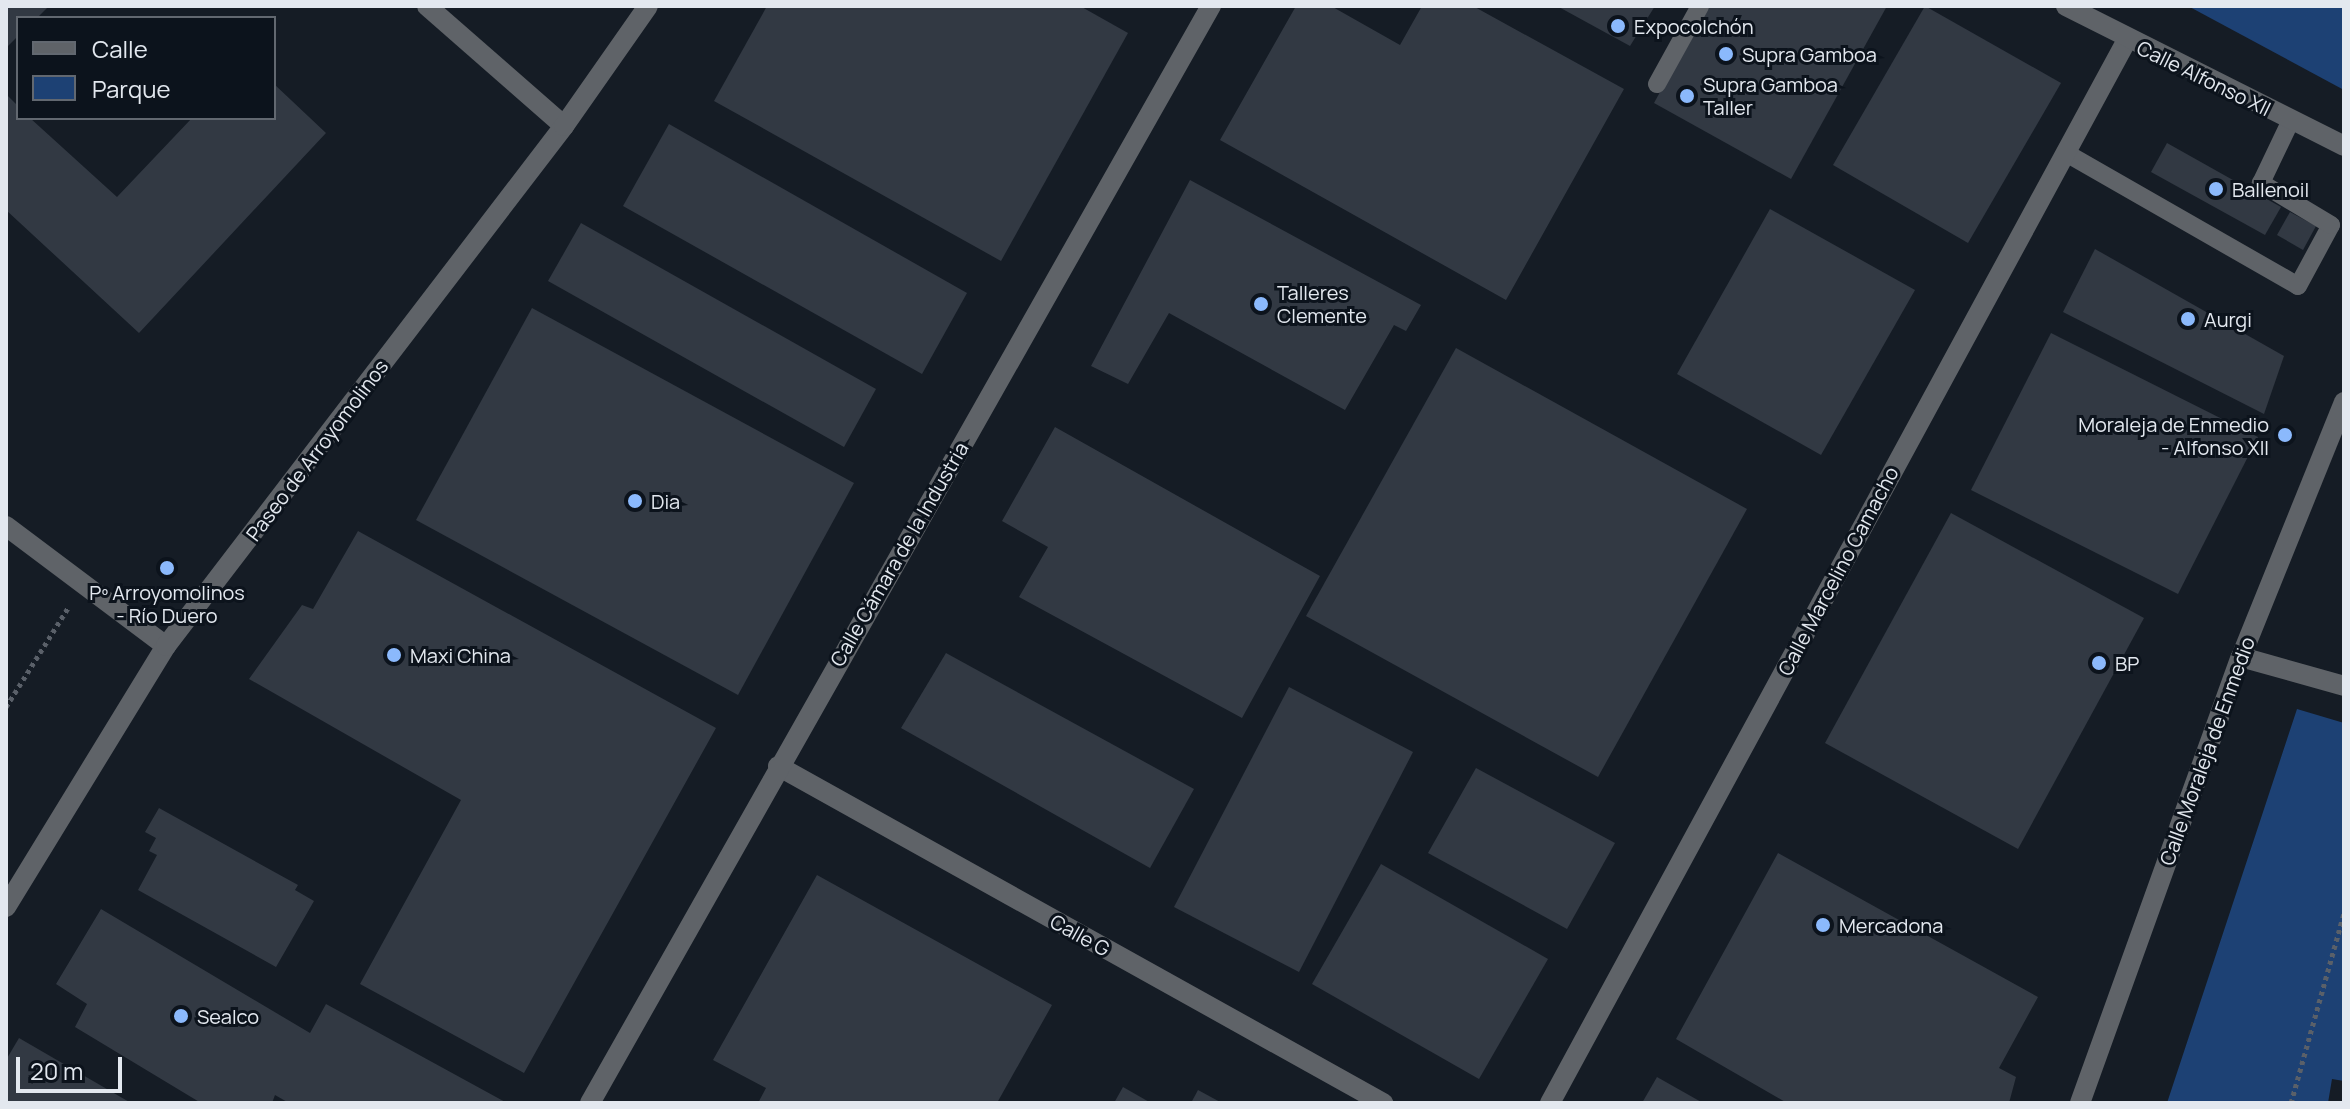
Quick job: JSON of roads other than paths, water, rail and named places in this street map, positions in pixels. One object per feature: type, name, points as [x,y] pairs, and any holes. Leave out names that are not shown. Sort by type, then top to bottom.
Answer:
[{"type":"street","points":[[427,6],[564,126]]},
{"type":"street","name":"Paseo de Arroyomolinos","points":[[6,907],[166,646],[564,126],[648,6]]},
{"type":"street","name":"Calle Cámara de la Industria","points":[[590,1103],[778,766],[1211,6]]},
{"type":"street","name":"Calle Alfonso XII","points":[[2066,6],[2127,40],[2344,146]]},
{"type":"street","name":"Calle Marcelino Camacho","points":[[1550,1103],[2127,40]]},
{"type":"street","name":"Calle Moraleja de Enmedio","points":[[2080,1103],[2241,657],[2344,402]]},
{"type":"street","points":[[6,526],[166,646]]},
{"type":"street","points":[[2241,657],[2344,686]]},
{"type":"street","name":"Calle G","points":[[778,766],[1383,1103]]},
{"type":"lane","points":[[1657,84],[1700,6]]},
{"type":"lane","points":[[2066,153],[2298,286],[2331,225],[2261,183],[2291,120]]},
{"type":"place","name":"Expocolchón","points":[[1618,26]]},
{"type":"place","name":"Supra Gamboa","points":[[1726,54]]},
{"type":"place","name":"Supra Gamboa Taller","points":[[1687,96]]},
{"type":"place","name":"Ballenoil","points":[[2216,189]]},
{"type":"place","name":"Talleres Clemente","points":[[1261,304]]},
{"type":"place","name":"Aurgi","points":[[2188,319]]},
{"type":"place","name":"Moraleja de Enmedio - Alfonso XII","points":[[2285,435]]},
{"type":"place","name":"Dia","points":[[635,501]]},
{"type":"place","name":"Pº Arroyomolinos - Río Duero","points":[[167,568]]},
{"type":"place","name":"Maxi China","points":[[394,655]]},
{"type":"place","name":"BP","points":[[2099,663]]},
{"type":"place","name":"Mercadona","points":[[1823,925]]},
{"type":"place","name":"Sealco","points":[[181,1016]]}]
